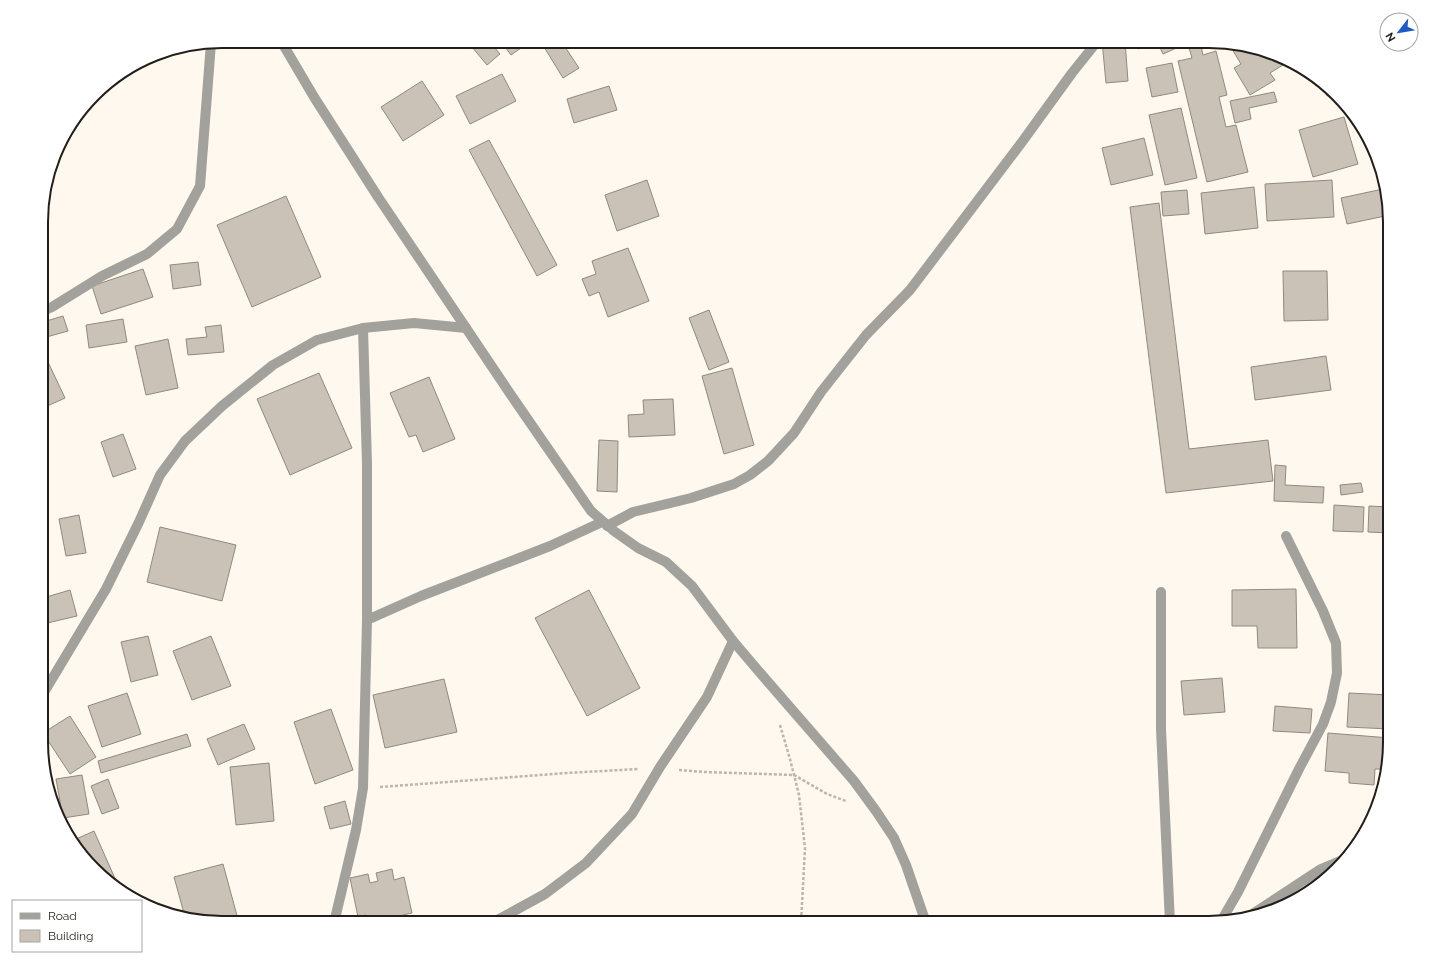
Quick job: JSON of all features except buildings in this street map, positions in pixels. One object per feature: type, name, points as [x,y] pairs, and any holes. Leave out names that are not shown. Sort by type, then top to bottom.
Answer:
[{"type":"street","points":[[48,309],[102,276],[147,254],[177,229],[200,186],[211,48]]},
{"type":"street","points":[[285,48],[314,97],[378,197],[564,474],[591,511],[605,524],[638,548],[666,562],[692,586],[733,641],[784,702],[854,781],[894,838],[906,865],[924,916]]},
{"type":"street","points":[[366,620],[421,596],[633,512],[691,498],[734,484],[750,475],[768,461],[794,433],[821,392],[866,335],[910,290],[1092,48]]},
{"type":"street","points":[[48,684],[106,588],[140,522],[160,475],[185,441],[222,406],[273,365],[317,340],[363,328],[414,323],[466,328]]},
{"type":"street","points":[[336,916],[356,830],[363,788],[367,464],[363,328]]},
{"type":"street","points":[[1224,916],[1238,892],[1298,769],[1323,724],[1331,702],[1337,673],[1336,643],[1323,611],[1286,536]]},
{"type":"street","points":[[1161,592],[1161,729],[1170,916]]},
{"type":"street","points":[[505,916],[545,894],[586,863],[632,814],[660,768],[707,697],[733,641]]},
{"type":"street","points":[[1262,908],[1321,869],[1333,864]]},
{"type":"path","points":[[779,720],[799,795],[805,848],[801,916]]},
{"type":"path","points":[[363,788],[660,768],[705,772],[794,775],[827,794],[848,801]]}]
